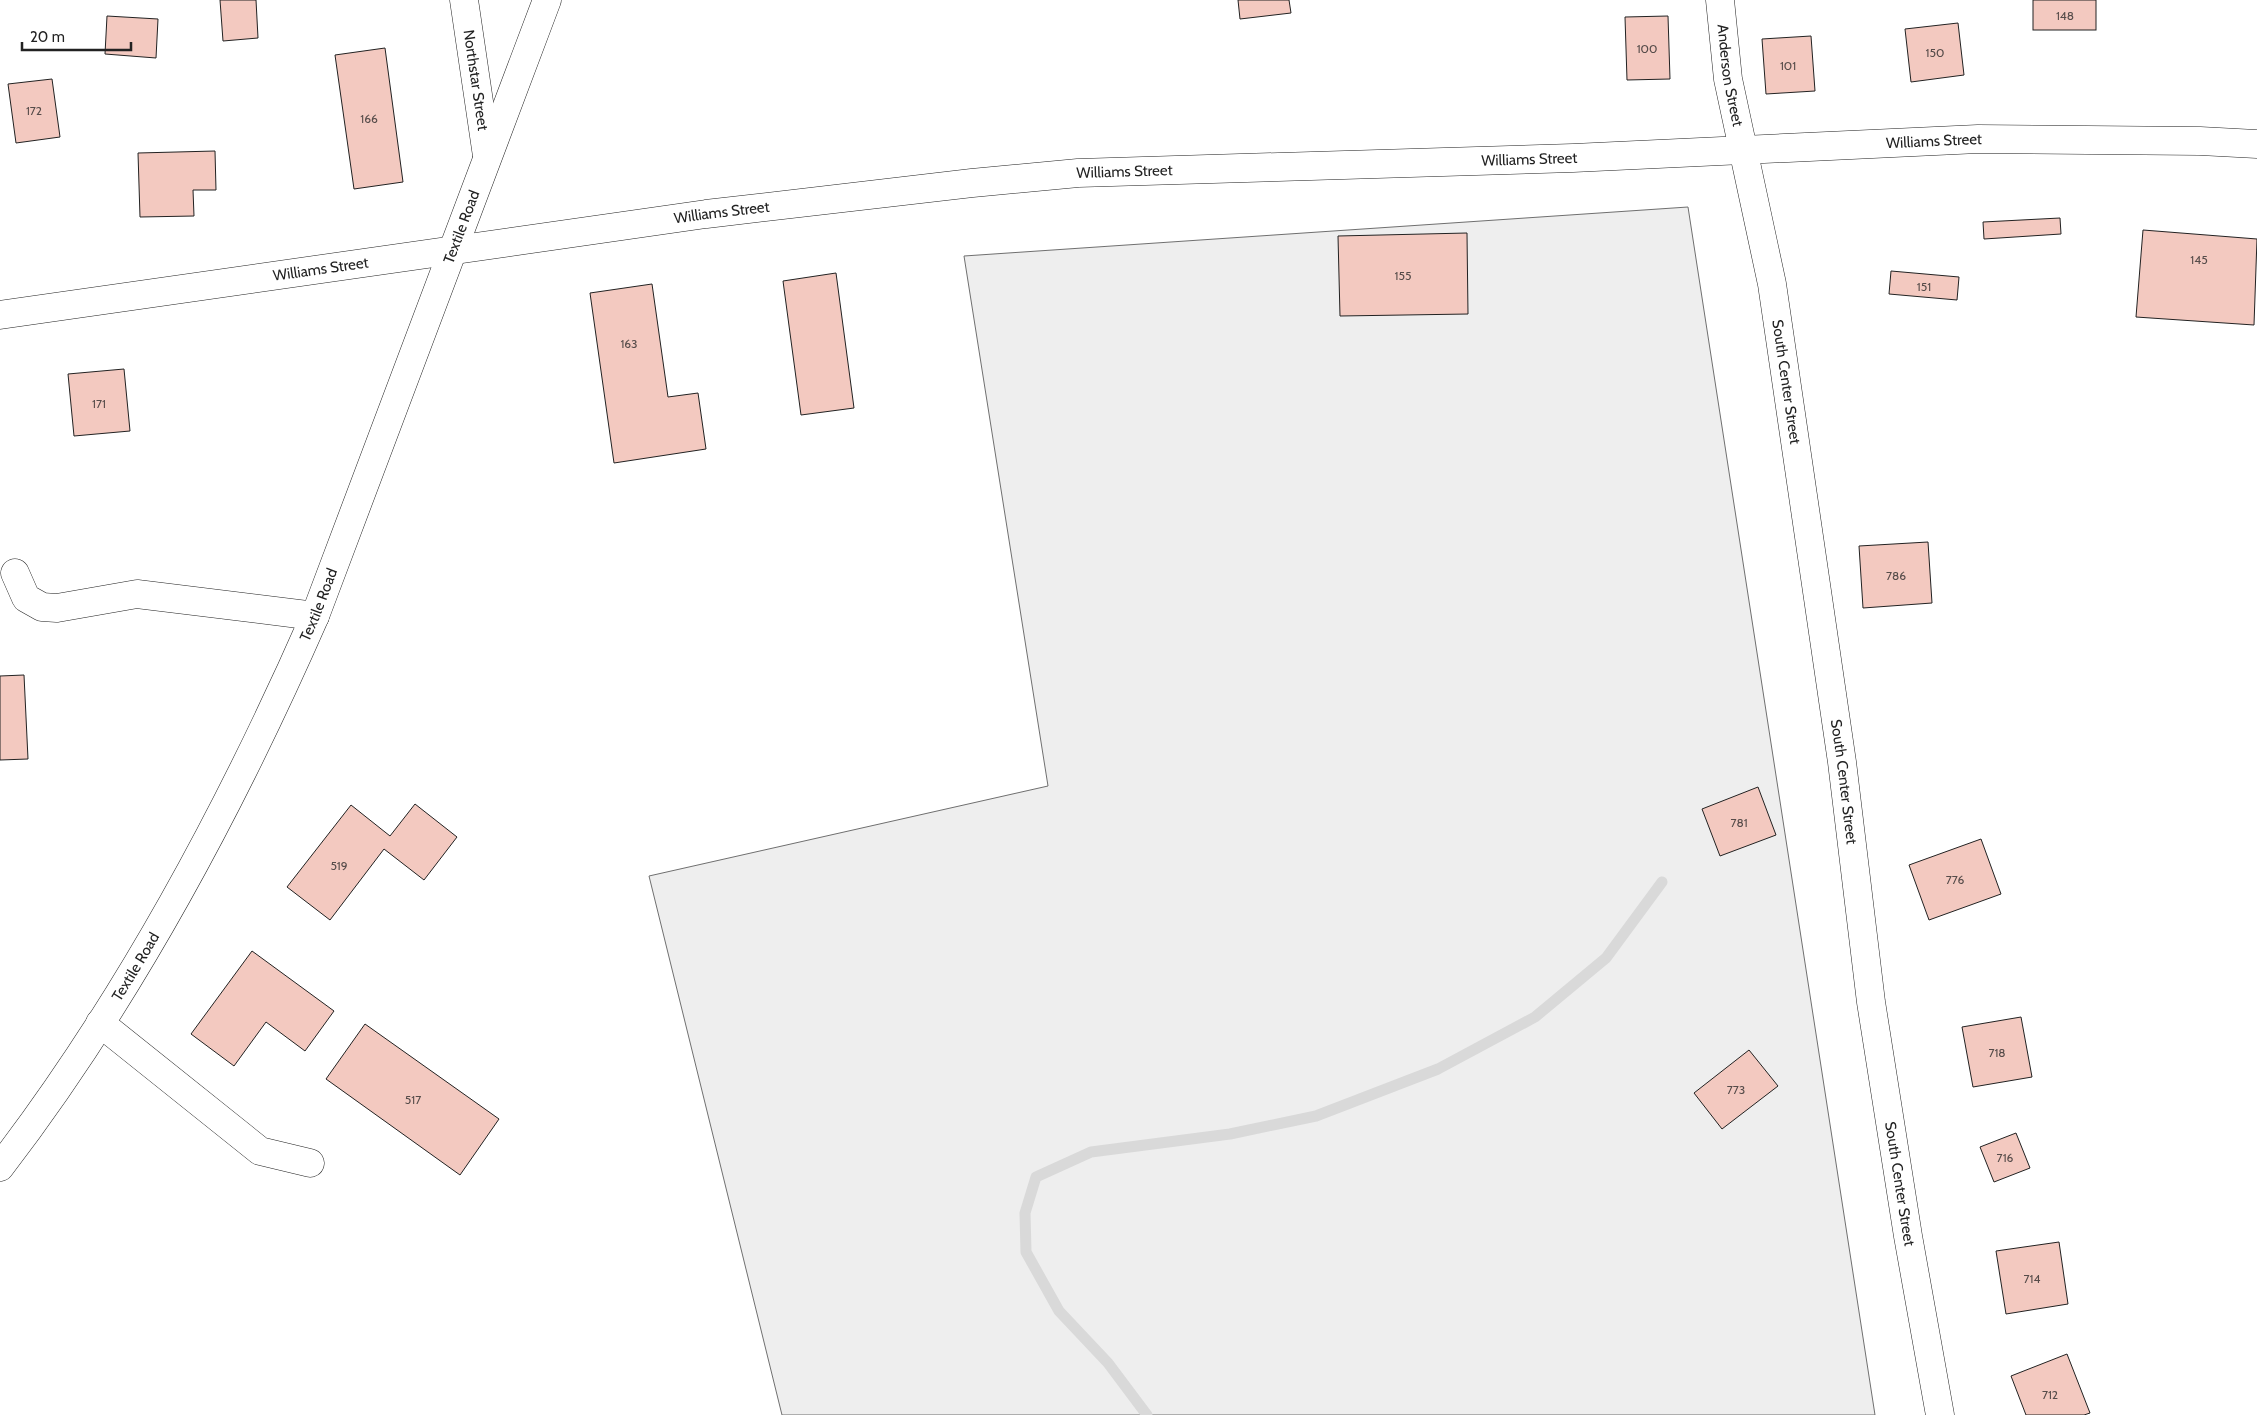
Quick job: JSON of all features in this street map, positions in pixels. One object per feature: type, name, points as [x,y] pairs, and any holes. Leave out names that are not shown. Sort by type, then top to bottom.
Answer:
[{"type":"street","name":"Northstar Street","points":[[464,0],[488,160]]},
{"type":"street","name":"Textile Road","points":[[0,1167],[72,1069],[149,945],[232,795],[275,706],[315,616],[547,0]]},
{"type":"street","name":"Anderson Street","points":[[1720,0],[1728,79],[1743,150]]},
{"type":"street","name":"Williams Street","points":[[0,315],[706,214],[972,183],[1078,173],[1573,158],[1932,140],[2021,138],[2200,141],[2257,144]]},
{"type":"street","name":"South Center Street","points":[[1743,150],[1772,284],[1842,762],[1871,1002],[1908,1236],[1940,1415]]},
{"type":"street","points":[[15,573],[26,598],[42,607],[57,608],[137,594],[315,616]]},
{"type":"street","points":[[100,1023],[260,1151],[310,1163]]},
{"type":"shaded area","points":[[1688,207],[1875,1415],[782,1415],[649,876],[1048,786],[964,256]]},
{"type":"building","points":[[220,0],[256,0],[258,38],[223,41]]},
{"type":"building","points":[[1238,0],[1289,0],[1291,13],[1240,19]]},
{"type":"building","points":[[2033,0],[2096,0],[2096,30],[2033,30]]},
{"type":"building","points":[[107,16],[158,19],[156,58],[105,54]]},
{"type":"building","points":[[1668,16],[1670,79],[1627,80],[1625,17]]},
{"type":"building","points":[[1958,23],[1964,75],[1911,82],[1905,29]]},
{"type":"building","points":[[1811,36],[1815,91],[1766,94],[1762,39]]},
{"type":"building","points":[[385,48],[403,182],[354,189],[335,55]]},
{"type":"building","points":[[52,79],[60,137],[16,143],[8,84]]},
{"type":"building","points":[[215,151],[216,190],[193,190],[194,216],[140,217],[138,153]]},
{"type":"building","points":[[2060,218],[2061,234],[1984,239],[1983,222]]},
{"type":"building","points":[[2143,230],[2257,239],[2254,325],[2136,317]]},
{"type":"building","points":[[1467,233],[1468,314],[1340,316],[1338,236]]},
{"type":"building","points":[[1891,271],[1959,277],[1957,300],[1889,294]]},
{"type":"building","points":[[836,273],[854,408],[801,415],[783,281]]},
{"type":"building","points":[[652,284],[668,397],[698,393],[706,449],[614,463],[590,293]]},
{"type":"building","points":[[124,369],[130,431],[74,436],[68,374]]},
{"type":"building","points":[[1928,542],[1932,603],[1863,608],[1859,546]]},
{"type":"building","points":[[24,675],[28,759],[0,760],[0,676]]},
{"type":"building","points":[[1758,787],[1776,835],[1720,856],[1702,809]]},
{"type":"building","points":[[415,804],[457,837],[424,880],[384,849],[330,920],[287,887],[351,805],[390,836]]},
{"type":"building","points":[[1981,839],[2001,894],[1929,920],[1909,865]]},
{"type":"building","points":[[252,951],[334,1011],[305,1051],[266,1022],[234,1066],[191,1034]]},
{"type":"building","points":[[2021,1017],[2032,1077],[1973,1087],[1962,1027]]},
{"type":"building","points":[[365,1024],[499,1119],[460,1175],[326,1079]]},
{"type":"building","points":[[1749,1050],[1778,1086],[1722,1129],[1694,1093]]},
{"type":"building","points":[[2016,1133],[2030,1168],[1994,1182],[1980,1147]]},
{"type":"building","points":[[2059,1242],[2068,1304],[2006,1314],[1996,1251]]},
{"type":"building","points":[[2067,1354],[2090,1413],[2084,1415],[2026,1415],[2011,1376]]},
{"type":"waterway","points":[[1147,1415],[1108,1363],[1059,1311],[1026,1252],[1025,1213],[1036,1177],[1091,1152],[1230,1134],[1316,1116],[1438,1069],[1535,1017],[1606,958],[1662,882]]}]
